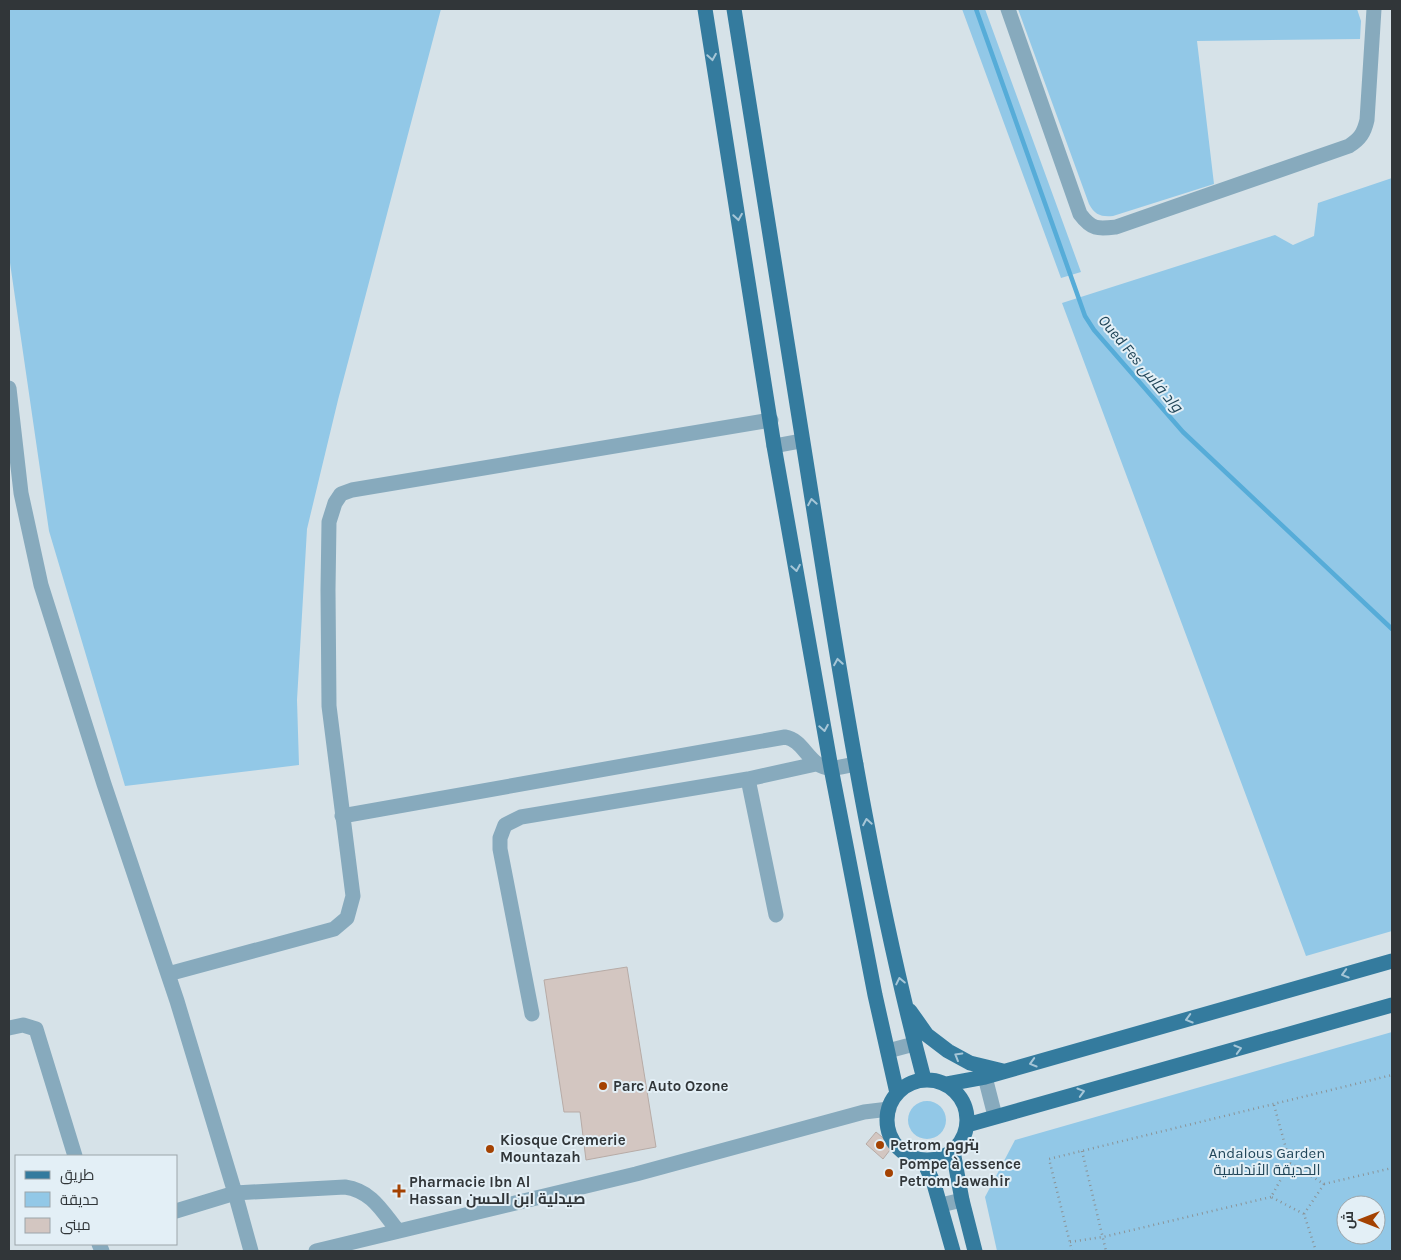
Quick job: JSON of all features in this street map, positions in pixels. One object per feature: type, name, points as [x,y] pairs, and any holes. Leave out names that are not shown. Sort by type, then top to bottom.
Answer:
[{"type":"main road","points":[[705,9],[824,766],[897,1093]]},
{"type":"main road","points":[[734,9],[801,441],[856,764],[905,1003],[924,1079]]},
{"type":"main road","points":[[764,381],[790,372]]},
{"type":"main road","points":[[947,1084],[1004,1072],[1392,961]]},
{"type":"main road","points":[[905,1003],[927,1035],[948,1051],[970,1063],[1004,1072]]},
{"type":"main road","points":[[967,1125],[1392,1005]]},
{"type":"main road","points":[[924,1079],[936,1080],[947,1084],[954,1089],[964,1102],[968,1117],[965,1135],[953,1151],[944,1157],[934,1160],[914,1158],[904,1153],[891,1138],[887,1119],[888,1109],[897,1093],[909,1084],[924,1079]]},
{"type":"main road","points":[[953,1151],[962,1200],[975,1251]]},
{"type":"main road","points":[[923,1160],[941,1205],[953,1251]]},
{"type":"street","points":[[1008,9],[1080,214],[1088,225],[1100,229],[1116,227],[1349,146],[1358,140],[1364,132],[1367,120],[1374,9]]},
{"type":"street","points":[[9,388],[20,493],[41,585],[104,784],[168,974],[236,1193],[250,1251]]},
{"type":"street","points":[[168,974],[334,930],[347,918],[354,896],[329,706],[329,522],[335,503],[341,494],[352,490],[770,420]]},
{"type":"street","points":[[774,446],[801,441]]},
{"type":"street","points":[[342,816],[785,737],[791,738],[824,766]]},
{"type":"street","points":[[532,1014],[500,849],[500,838],[505,825],[520,817],[824,766],[856,764]]},
{"type":"street","points":[[748,779],[776,914]]},
{"type":"street","points":[[9,1028],[23,1025],[36,1030],[75,1155]]},
{"type":"street","points":[[888,1051],[914,1044]]},
{"type":"street","points":[[985,1077],[995,1116]]},
{"type":"street","points":[[316,1251],[636,1174],[864,1112],[888,1109]]},
{"type":"street","points":[[178,1210],[236,1193],[316,1187],[345,1187],[358,1189],[369,1196],[398,1231]]},
{"type":"street","points":[[941,1205],[962,1200]]},
{"type":"path","points":[[1072,1251],[1049,1159],[1392,1075]]},
{"type":"path","points":[[1274,1105],[1290,1163],[1324,1184]]},
{"type":"path","points":[[1082,1151],[1106,1251]]},
{"type":"path","points":[[1271,1197],[1290,1163]]},
{"type":"path","points":[[1304,1214],[1324,1184],[1392,1168]]},
{"type":"path","points":[[1070,1242],[1271,1197],[1304,1214],[1316,1251]]},
{"type":"green space","points":[[9,9],[441,9],[338,400],[307,529],[297,700],[299,765],[125,786],[49,531],[9,256]]},
{"type":"green space","points":[[962,9],[985,9],[1081,272],[1061,278]]},
{"type":"green space","points":[[1018,9],[1357,9],[1361,21],[1360,39],[1197,41],[1214,184],[1113,216],[1105,216],[1096,213],[1089,204]]},
{"type":"green space","points":[[1392,178],[1392,931],[1306,956],[1062,303],[1275,235],[1293,245],[1314,236],[1318,203]]},
{"type":"green space","name":"Andalous Garden الحديقة الأندلسية","points":[[1392,1032],[1392,1251],[997,1251],[985,1197],[1015,1140]]},
{"type":"green space","points":[[927,1101],[941,1106],[946,1120],[941,1134],[927,1139],[913,1134],[908,1120],[913,1106]]},
{"type":"building","name":"Parc Auto Ozone","points":[[627,967],[656,1147],[586,1160],[580,1112],[564,1112],[544,980]]},
{"type":"building","name":"Petrom بتروم","points":[[876,1132],[893,1146],[883,1159],[866,1144]]},
{"type":"waterway","name":"Oued Fes واد فاس","points":[[976,9],[1085,316],[1094,330],[1183,432],[1392,629]]},
{"type":"place","name":"Parc Auto Ozone","points":[[603,1086]]},
{"type":"place","name":"Petrom بتروم","points":[[880,1145]]},
{"type":"place","name":"Kiosque Cremerie Mountazah","points":[[490,1149]]},
{"type":"place","name":"Pompe à essence Petrom Jawahir","points":[[889,1173]]},
{"type":"place","name":"Pharmacie Ibn Al Hassan صيدلية ابن الحسن","points":[[399,1191]]}]
